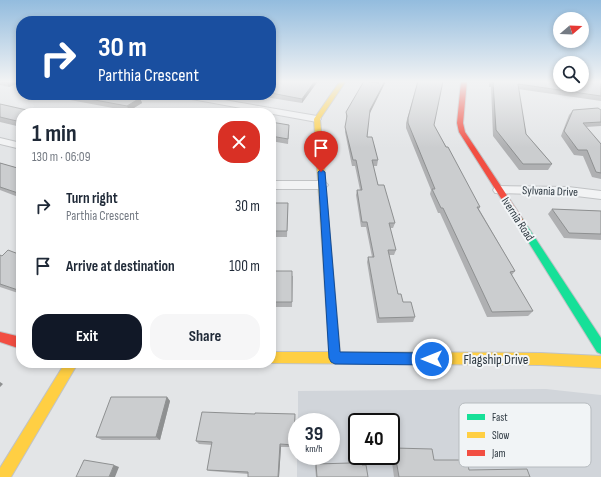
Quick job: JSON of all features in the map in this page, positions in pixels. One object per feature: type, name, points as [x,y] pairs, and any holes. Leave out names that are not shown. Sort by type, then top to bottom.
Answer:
[{"type":"street","points":[[228,103],[255,108]]},
{"type":"street","points":[[327,103],[317,119],[335,358]]},
{"type":"street","name":"Ivernia Road","points":[[462,103],[460,123],[462,132],[601,348]]},
{"type":"street","points":[[276,112],[317,119]]},
{"type":"street","points":[[0,141],[16,145]]},
{"type":"street","points":[[276,185],[322,185]]},
{"type":"street","name":"Sylvania Drive","points":[[499,190],[568,191],[601,195]]},
{"type":"street","points":[[0,337],[16,342]]},
{"type":"street","name":"Flagship Drive","points":[[276,358],[541,359],[601,362]]},
{"type":"street","points":[[3,477],[69,368]]},
{"type":"shaded area","points":[[546,389],[601,395],[601,477],[297,477],[297,465],[340,465],[340,413],[298,413],[298,391]]},
{"type":"building","points":[[112,103],[131,103],[127,106]]},
{"type":"building","points":[[351,103],[373,103],[370,110],[367,137],[372,137],[378,160],[372,160],[378,185],[384,185],[395,223],[389,223],[396,250],[388,250],[398,294],[401,294],[403,302],[411,302],[415,317],[379,318],[368,257],[374,257],[367,222],[362,222],[357,190],[362,190],[356,160],[353,160],[345,127],[347,116],[346,112]]},
{"type":"building","points":[[412,103],[438,103],[434,125],[446,147],[448,147],[480,207],[477,207],[515,271],[510,272],[533,311],[492,312],[443,208],[441,208],[432,189],[435,189],[408,123]]},
{"type":"building","points":[[494,103],[521,103],[526,134],[552,164],[523,164],[496,130]]},
{"type":"building","points":[[0,104],[18,108],[16,108],[16,121],[0,117]]},
{"type":"building","points":[[598,108],[601,110],[601,122],[583,123],[601,144],[601,173],[596,172],[587,150],[578,150],[564,131],[573,110]]},
{"type":"building","points":[[276,123],[289,125],[288,139],[276,137]]},
{"type":"building","points":[[0,163],[16,168],[16,192],[0,187]]},
{"type":"building","points":[[276,203],[288,203],[287,231],[276,231]]},
{"type":"building","points":[[552,209],[601,211],[601,234],[569,233]]},
{"type":"building","points":[[8,250],[16,253],[16,289],[0,284],[0,255],[2,256]]},
{"type":"building","points":[[276,271],[292,271],[292,302],[276,302]]},
{"type":"building","points":[[111,397],[167,397],[156,437],[96,437]]},
{"type":"building","points":[[202,412],[288,414],[288,445],[280,444],[278,477],[248,477],[248,472],[207,470],[212,442],[196,441]]},
{"type":"building","points":[[400,448],[432,449],[434,460],[459,460],[459,467],[468,467],[469,470],[527,469],[530,477],[399,477],[397,465],[400,465]]},
{"type":"building","points":[[84,460],[114,465],[109,477],[76,477]]},
{"type":"building","points":[[340,463],[366,465],[368,477],[317,477],[316,465],[340,465]]},
{"type":"traffic: fast","points":[[519,220],[601,348]]},
{"type":"traffic: slow","points":[[328,103],[317,119],[335,358]]},
{"type":"traffic: slow","points":[[276,358],[541,359],[601,362]]},
{"type":"traffic: slow","points":[[3,477],[69,368]]},
{"type":"traffic: jam","points":[[462,103],[460,123],[462,132],[519,220]]},
{"type":"traffic: jam","points":[[0,337],[16,342]]},
{"type":"route","points":[[321,172],[335,358],[432,359]]}]
